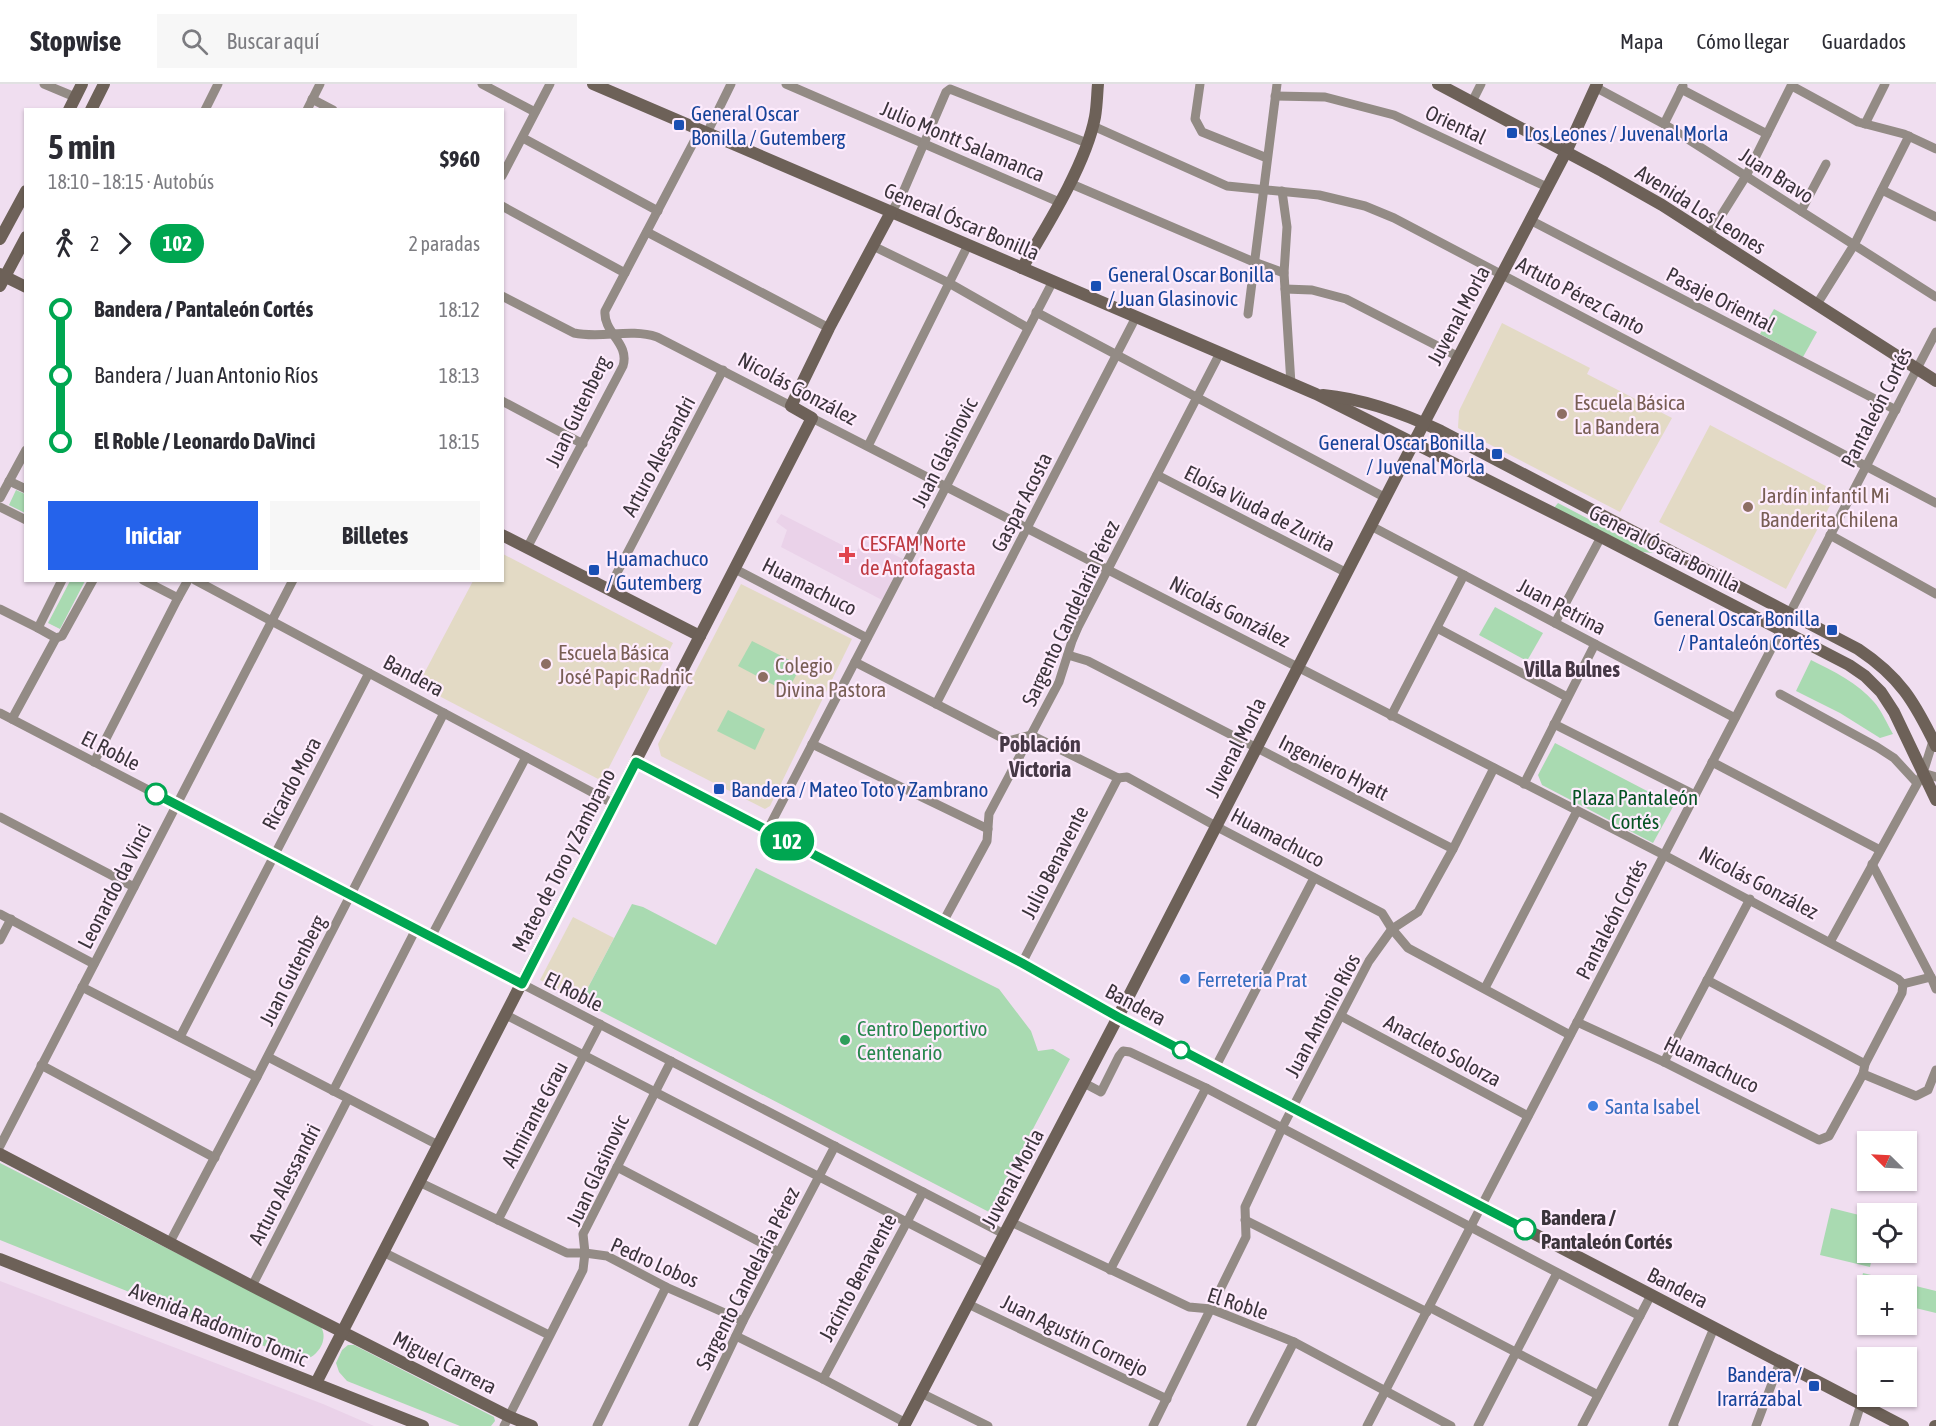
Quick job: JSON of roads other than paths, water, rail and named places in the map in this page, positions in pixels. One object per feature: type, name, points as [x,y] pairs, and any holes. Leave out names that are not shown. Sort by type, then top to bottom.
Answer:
[{"type":"street","points":[[44,84],[75,98]]},
{"type":"street","points":[[70,108],[82,84]]},
{"type":"street","points":[[92,108],[104,84]]},
{"type":"street","points":[[206,108],[218,84]]},
{"type":"street","points":[[308,108],[320,84]]},
{"type":"street","points":[[482,84],[536,112]]},
{"type":"street","points":[[504,172],[550,84]]},
{"type":"street","name":"General Óscar Bonilla","points":[[593,84],[1316,394],[1849,665],[1865,676],[1881,692],[1894,712],[1920,778],[1936,800]]},
{"type":"street","name":"Juan Gutenberg","points":[[527,548],[625,360],[623,348],[605,321],[605,311],[658,211],[731,84]]},
{"type":"street","name":"Julio Montt Salamanca","points":[[786,84],[1059,202]]},
{"type":"street","points":[[1022,268],[1069,183],[1087,143],[1097,108],[1098,84]]},
{"type":"street","points":[[1200,84],[1195,119],[1202,132],[1267,158]]},
{"type":"street","points":[[1248,314],[1276,84]]},
{"type":"street","name":"Avenida Los Leones","points":[[1438,84],[1631,187],[1936,381]]},
{"type":"street","points":[[1472,102],[1481,84]]},
{"type":"street","points":[[1865,124],[1885,84]]},
{"type":"street","points":[[1709,235],[1746,176],[1792,85],[1852,119],[1909,136],[1936,149]]},
{"type":"street","name":"Juan Bravo","points":[[1596,86],[1664,124],[1936,297]]},
{"type":"street","name":"Juvenal Morla","points":[[905,1424],[1548,187],[1596,86]]},
{"type":"street","points":[[1664,124],[1683,87],[1767,134]]},
{"type":"street","points":[[791,406],[829,328],[901,197],[946,92],[951,89],[1087,143]]},
{"type":"street","name":"Oriental","points":[[1275,96],[1325,97],[1394,115],[1548,187]]},
{"type":"street","points":[[312,99],[329,108]]},
{"type":"street","name":"Artuto Pérez Canto","points":[[1093,126],[1219,183],[1238,188],[1328,197],[1380,211],[1936,502]]},
{"type":"street","points":[[1817,304],[1854,245],[1909,136]]},
{"type":"street","points":[[523,138],[658,211]]},
{"type":"street","points":[[1801,211],[1826,164]]},
{"type":"street","name":"Julio Montt Salamanca","points":[[1069,183],[1284,273]]},
{"type":"street","points":[[1882,190],[1936,217]]},
{"type":"street","points":[[1282,191],[1287,227],[1284,273],[1291,384]]},
{"type":"street","points":[[0,239],[24,195]]},
{"type":"street","points":[[504,207],[625,273]]},
{"type":"street","name":"Pasaje Oriental","points":[[1530,220],[1896,410]]},
{"type":"street","points":[[647,232],[829,328]]},
{"type":"street","points":[[24,240],[2,279],[24,286]]},
{"type":"street","points":[[868,446],[968,245]]},
{"type":"street","points":[[873,246],[949,283],[1028,328]]},
{"type":"street","name":"Juan Glasinovic","points":[[767,831],[1053,281]]},
{"type":"street","points":[[1285,289],[1323,292],[1346,299],[1459,357]]},
{"type":"street","name":"Nicolás González","points":[[504,297],[574,333],[585,335],[638,332],[657,337],[1750,899],[1898,979],[1903,984]]},
{"type":"street","points":[[1036,312],[1386,498]]},
{"type":"street","name":"Gaspar Acosta","points":[[936,704],[1136,317]]},
{"type":"street","name":"Pantaleón Cortés","points":[[1367,1426],[1936,334]]},
{"type":"street","name":"Sargento Candelaria Pérez","points":[[944,922],[987,841],[990,814],[1059,682],[1072,641],[1220,353]]},
{"type":"street","name":"Arturo Alessandri","points":[[608,590],[723,370]]},
{"type":"street","name":"General Óscar Bonilla","points":[[1316,394],[1366,403],[1407,415],[1858,649],[1894,677],[1912,700],[1935,744]]},
{"type":"street","points":[[504,402],[583,444]]},
{"type":"street","name":"Mateo de Toro y Zambrano","points":[[316,1383],[812,418]]},
{"type":"street","points":[[0,498],[24,454]]},
{"type":"street","name":"Eloísa Viuda de Zurita","points":[[1156,475],[1347,573]]},
{"type":"street","points":[[9,481],[24,488]]},
{"type":"street","points":[[0,507],[24,519]]},
{"type":"street","name":"Juan Petrina","points":[[1371,526],[1735,718]]},
{"type":"street","points":[[1830,535],[1936,594]]},
{"type":"street","points":[[504,536],[700,636]]},
{"type":"street","points":[[1555,623],[1601,537]]},
{"type":"street","name":"Huamachuco","points":[[735,569],[867,638]]},
{"type":"street","points":[[1391,716],[1464,575]]},
{"type":"street","points":[[38,628],[62,582]]},
{"type":"street","points":[[12,719],[56,638],[62,636],[92,582]]},
{"type":"street","points":[[147,582],[178,598]]},
{"type":"street","points":[[93,762],[187,582]]},
{"type":"street","name":"Bandera","points":[[199,582],[614,804]]},
{"type":"street","name":"Leonardo da Vinci","points":[[0,1146],[292,582]]},
{"type":"street","points":[[0,609],[56,638]]},
{"type":"street","points":[[1437,628],[1568,698]]},
{"type":"street","points":[[1524,784],[1595,644]]},
{"type":"street","name":"Ingeniero Hyatt","points":[[1068,655],[1088,661],[1454,849]]},
{"type":"street","points":[[855,662],[1008,741],[1031,735]]},
{"type":"street","name":"Ricardo Mora","points":[[180,1037],[369,673]]},
{"type":"street","name":"General Óscar Bonilla","points":[[1780,694],[1877,747],[1920,778]]},
{"type":"street","name":"El Roble","points":[[0,713],[1004,1234]]},
{"type":"street","name":"Juan Gutenberg","points":[[170,1242],[444,713]]},
{"type":"street","points":[[1554,724],[1695,795]]},
{"type":"street","name":"Huamachuco","points":[[1031,735],[1118,778],[1127,777],[1216,827],[1382,913],[1408,948],[1570,1035]]},
{"type":"street","points":[[812,744],[988,829]]},
{"type":"street","points":[[1830,942],[1920,778],[1935,744]]},
{"type":"street","points":[[431,937],[526,758]]},
{"type":"street","name":"Bandera","points":[[636,762],[1022,963],[1215,1068],[1857,1402]]},
{"type":"street","points":[[1712,762],[1880,850]]},
{"type":"street","name":"Juan Antonio Ríos","points":[[1153,1426],[1246,1237],[1245,1207],[1282,1128],[1369,961],[1392,929],[1418,912],[1454,849],[1494,768]]},
{"type":"street","points":[[1920,778],[1936,777]]},
{"type":"street","name":"Julio Benavente","points":[[1022,963],[1118,778]]},
{"type":"street","points":[[1485,988],[1577,811]]},
{"type":"street","points":[[0,817],[134,887]]},
{"type":"street","points":[[1872,864],[1936,989]]},
{"type":"street","points":[[1215,1068],[1314,878]]},
{"type":"street","points":[[1664,1062],[1750,899]]},
{"type":"street","points":[[0,914],[94,964]]},
{"type":"street","points":[[0,940],[10,919]]},
{"type":"street","points":[[333,1091],[416,929]]},
{"type":"street","points":[[1864,1069],[1902,993],[1903,984],[1931,976]]},
{"type":"street","points":[[1707,980],[1916,1096],[1928,1090],[1936,1070]]},
{"type":"street","points":[[82,987],[257,1077]]},
{"type":"street","points":[[506,1015],[988,1264]]},
{"type":"street","name":"Anacleto Solorza","points":[[1341,1016],[1528,1116]]},
{"type":"street","name":"Huamachuco","points":[[1578,1022],[1664,1062],[1819,1140],[1828,1136],[1864,1069]]},
{"type":"street","name":"Almirante Grau","points":[[498,1220],[600,1024]]},
{"type":"street","name":"Bandera","points":[[1083,1083],[1101,1092],[1123,1051],[1130,1052],[1206,1088],[1640,1316]]},
{"type":"street","points":[[267,1057],[438,1145]]},
{"type":"street","name":"Juan Glasinovic","points":[[506,1421],[583,1270],[585,1253],[583,1234],[670,1061]]},
{"type":"street","points":[[41,1065],[214,1158]]},
{"type":"street","points":[[1110,1270],[1206,1088]]},
{"type":"street","name":"Arturo Alessandri","points":[[252,1286],[348,1099]]},
{"type":"street","name":"Sargento Candelaria Pérez","points":[[693,1426],[743,1321],[835,1146]]},
{"type":"street","name":"Avenida Radomiro Tomic","points":[[0,1154],[341,1332]]},
{"type":"street","points":[[617,1167],[779,1252]]},
{"type":"street","name":"Pedro Lobos","points":[[418,1182],[567,1252],[607,1256],[666,1287],[743,1321]]},
{"type":"street","name":"Jacinto Benavente","points":[[823,1379],[923,1192]]},
{"type":"street","points":[[1245,1220],[1516,1352],[1598,1395]]},
{"type":"street","name":"El Roble","points":[[1011,1222],[1189,1307],[1211,1309],[1294,1342],[1451,1426]]},
{"type":"street","points":[[383,1252],[549,1335]]},
{"type":"street","name":"Avenida Radomiro Tomic","points":[[0,1259],[423,1426]]},
{"type":"street","points":[[1478,1426],[1557,1273]]},
{"type":"street","points":[[597,1426],[666,1287]]},
{"type":"street","points":[[1582,1426],[1651,1294]]},
{"type":"street","name":"Juan Agustín Cornejo","points":[[968,1304],[1167,1399]]},
{"type":"street","name":"Bandera","points":[[1674,1426],[1714,1328]]},
{"type":"street","name":"Miguel Carrera","points":[[341,1332],[506,1421],[532,1426]]},
{"type":"street","points":[[736,1336],[823,1379],[905,1424]]},
{"type":"street","points":[[1251,1426],[1294,1342]]},
{"type":"street","points":[[1756,1426],[1780,1362]]},
{"type":"street","points":[[921,1393],[988,1426]]},
{"type":"street","points":[[1854,1426],[1860,1407]]},
{"type":"street","name":"Bandera","points":[[1867,1407],[1903,1426]]},
{"type":"place","name":"General Oscar Bonilla / Gutemberg","points":[[679,125]]},
{"type":"place","name":"Los Leones / Juvenal Morla","points":[[1512,133]]},
{"type":"place","name":"General Oscar Bonilla / Juan Glasinovic","points":[[1096,286]]},
{"type":"place","name":"Escuela Básica La Bandera","points":[[1562,414]]},
{"type":"place","name":"General Oscar Bonilla / Juvenal Morla","points":[[1497,454]]},
{"type":"place","name":"Jardín infantil Mi Banderita Chilena","points":[[1748,507]]},
{"type":"place","name":"CESFAM Norte de Antofagasta","points":[[847,555]]},
{"type":"place","name":"Huamachuco / Gutemberg","points":[[594,570]]},
{"type":"place","name":"General Oscar Bonilla / Pantaleón Cortés","points":[[1832,630]]},
{"type":"place","name":"Escuela Básica José Papic Radnic","points":[[546,664]]},
{"type":"place","name":"Colegio Divina Pastora","points":[[763,677]]},
{"type":"place","name":"Bandera / Mateo Toto y Zambrano","points":[[719,789]]},
{"type":"place","name":"Ferreteria Prat","points":[[1185,979]]},
{"type":"place","name":"Centro Deportivo Centenario","points":[[845,1040]]},
{"type":"place","name":"Santa Isabel","points":[[1593,1106]]},
{"type":"place","name":"Bandera / Pantaleón Cortés","points":[[1525,1229]]},
{"type":"place","name":"Bandera / Irarrázabal","points":[[1814,1386]]},
{"type":"district","name":"Villa Bulnes","points":[[1572,669]]},
{"type":"district","name":"Población Victoria","points":[[1040,756]]},
{"type":"park label","name":"Plaza Pantaleón Cortés","points":[[1635,809]]}]
